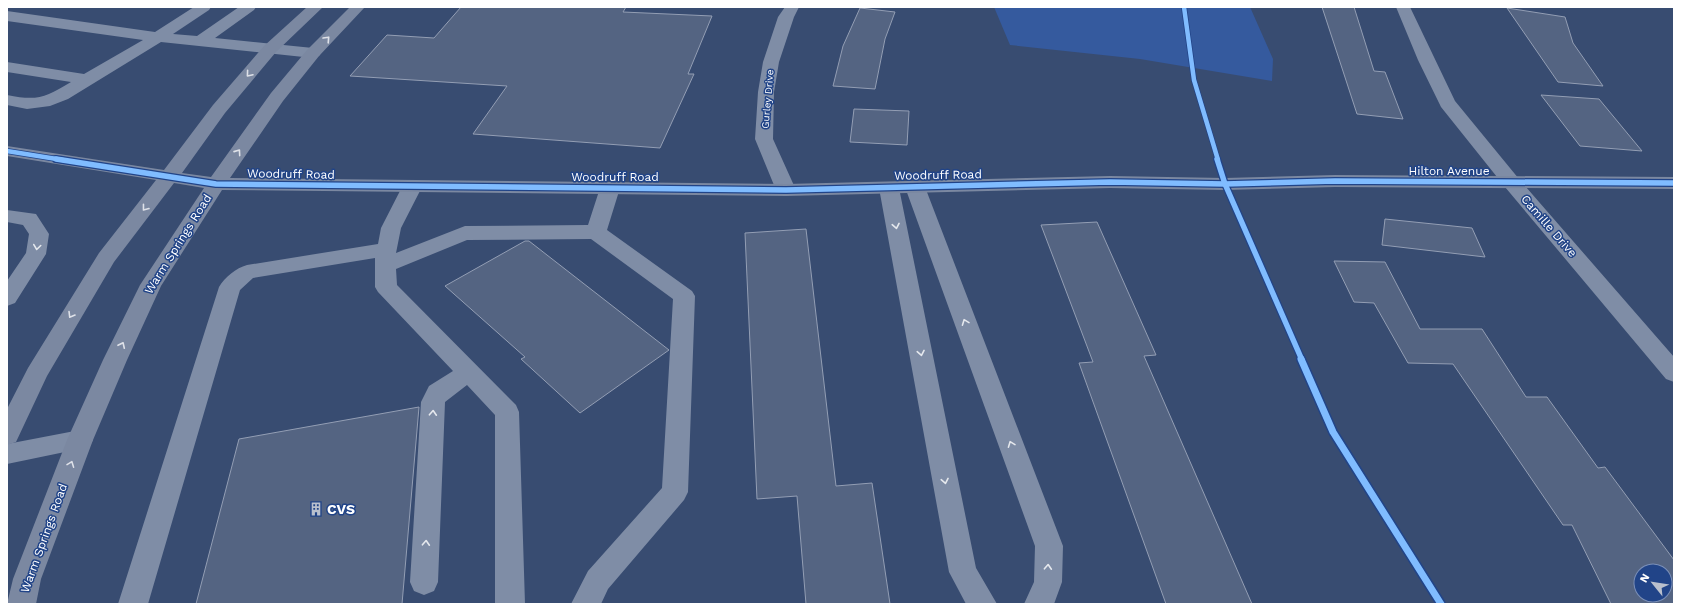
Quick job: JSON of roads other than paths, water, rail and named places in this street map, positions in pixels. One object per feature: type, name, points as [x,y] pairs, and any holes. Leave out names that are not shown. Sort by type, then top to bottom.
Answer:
[{"type":"street","points":[[7,100],[27,104],[44,102],[62,96],[204,7]]},
{"type":"street","points":[[199,42],[249,7]]},
{"type":"street","points":[[7,435],[36,374],[106,258],[169,177],[219,109],[270,49],[316,7]]},
{"type":"street","name":"Warm Springs Road","points":[[21,604],[27,579],[80,440],[115,360],[151,285],[216,184],[277,97],[313,53],[358,7]]},
{"type":"street","name":"Gurley Drive","points":[[786,190],[764,139],[766,92],[771,62],[786,17],[792,7]]},
{"type":"street","name":"Camille Drive","points":[[1403,7],[1447,103],[1512,183],[1674,373]]},
{"type":"street","points":[[7,16],[199,42],[313,53]]},
{"type":"street","points":[[7,67],[88,80]]},
{"type":"street","name":"Woodruff Road","points":[[7,151],[216,184],[786,190],[1110,182],[1224,184]]},
{"type":"street","name":"Hilton Avenue","points":[[1224,184],[1335,181],[1674,183]]},
{"type":"street","points":[[412,186],[391,228],[386,257],[386,287],[507,412],[510,604]]},
{"type":"street","points":[[915,187],[1049,546],[1048,582],[1039,604]]},
{"type":"street","points":[[596,232],[610,188]]},
{"type":"street","points":[[888,188],[963,572],[982,604]]},
{"type":"street","points":[[7,216],[29,219],[38,234],[36,254],[7,298]]},
{"type":"street","points":[[133,604],[230,287],[247,272],[386,257],[465,233],[596,232],[684,296],[675,492],[598,580],[586,604]]},
{"type":"street","points":[[424,582],[433,402],[438,393],[468,372]]},
{"type":"street","points":[[7,454],[80,440]]},
{"type":"place","name":"CVS","points":[[316,509]]}]
